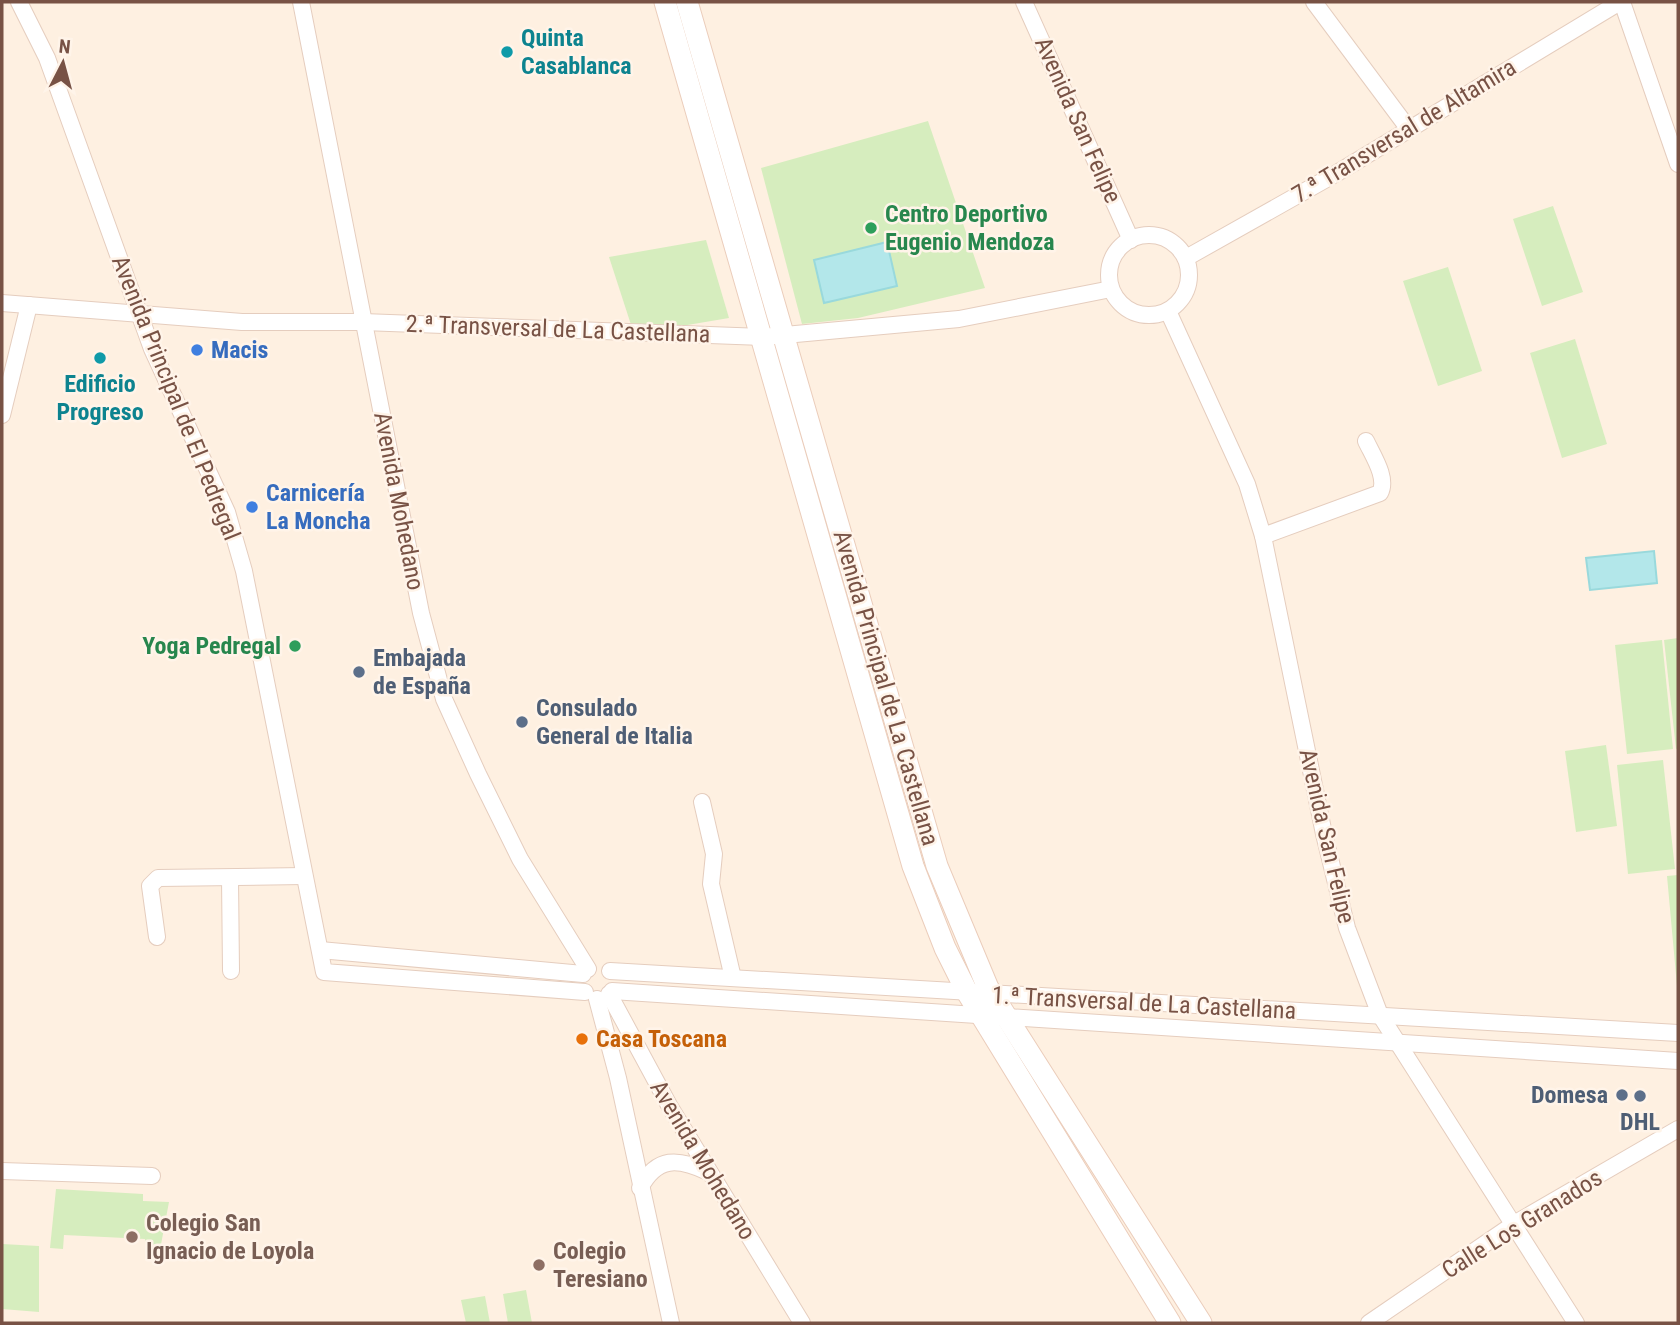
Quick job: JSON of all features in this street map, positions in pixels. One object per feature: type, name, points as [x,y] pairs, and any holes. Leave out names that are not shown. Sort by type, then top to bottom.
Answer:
[{"type":"street","name":"Avenida Principal de El Pedregal","points":[[19,2],[47,58],[139,315],[231,523],[244,571],[324,972]]},
{"type":"street","name":"Avenida Mohedano","points":[[301,2],[421,613],[444,698],[520,859],[585,971]]},
{"type":"street","name":"Avenida Principal de La Castellana","points":[[665,2],[773,336],[937,866],[992,994],[1201,1323]]},
{"type":"street","name":"Avenida Principal de La Castellana","points":[[687,2],[914,866],[945,948],[967,992],[1170,1323]]},
{"type":"street","name":"Avenida San Felipe","points":[[1024,2],[1130,240]]},
{"type":"street","points":[[1314,2],[1408,128]]},
{"type":"street","points":[[1621,2],[1678,164]]},
{"type":"street","name":"7.ª Transversal de Altamira","points":[[1186,258],[1337,173],[1621,2]]},
{"type":"street","points":[[1152,235],[1162,237],[1180,249],[1186,258],[1189,284],[1181,300],[1168,311],[1139,314],[1122,305],[1111,289],[1112,260],[1130,240],[1152,235]]},
{"type":"street","name":"2.ª Transversal de La Castellana","points":[[2,303],[242,322],[363,323],[773,336],[959,319],[1111,289]]},
{"type":"street","points":[[2,415],[29,305]]},
{"type":"street","name":"Avenida San Felipe","points":[[1168,311],[1247,484],[1264,536],[1324,834],[1347,928],[1380,1015],[1576,1323]]},
{"type":"street","points":[[1264,536],[1380,493],[1383,486],[1381,475],[1366,441]]},
{"type":"street","points":[[702,802],[714,854],[711,884],[733,978]]},
{"type":"street","points":[[157,937],[150,886],[158,878],[304,876]]},
{"type":"street","points":[[230,878],[231,971]]},
{"type":"street","name":"1.ª Transversal de La Castellana","points":[[320,950],[585,971],[602,966],[610,971],[1678,1034]]},
{"type":"street","points":[[585,971],[581,984],[601,994]]},
{"type":"street","points":[[601,994],[614,980],[610,971]]},
{"type":"street","name":"1.ª Transversal de La Castellana","points":[[324,972],[601,994],[1005,1015],[1675,1062]]},
{"type":"street","name":"Avenida Mohedano","points":[[601,994],[802,1323]]},
{"type":"street","points":[[601,994],[640,1188],[671,1323]]},
{"type":"street","name":"Calle Los Granados","points":[[1369,1323],[1514,1224],[1678,1129]]},
{"type":"street","points":[[640,1188],[648,1173],[672,1162],[689,1163],[708,1172]]},
{"type":"street","points":[[2,1171],[152,1176]]},
{"type":"green space","name":"Centro Deportivo Eugenio Mendoza","points":[[928,121],[985,288],[858,318],[802,324],[761,168]]},
{"type":"green space","points":[[1553,206],[1583,292],[1542,306],[1513,219]]},
{"type":"green space","points":[[706,240],[729,318],[634,334],[609,257]]},
{"type":"green space","points":[[1448,267],[1482,371],[1438,386],[1403,281]]},
{"type":"green space","points":[[1575,339],[1607,444],[1562,458],[1530,353]]},
{"type":"green space","points":[[1678,638],[1678,748],[1676,749],[1664,640]]},
{"type":"green space","points":[[1662,640],[1673,749],[1627,754],[1615,645]]},
{"type":"green space","points":[[1606,745],[1617,826],[1576,832],[1565,751]]},
{"type":"green space","points":[[1663,760],[1675,869],[1628,874],[1617,765]]},
{"type":"green space","points":[[1678,875],[1678,986],[1677,986],[1667,876]]},
{"type":"green space","points":[[56,1189],[143,1194],[143,1201],[169,1202],[159,1255],[147,1253],[145,1239],[64,1235],[63,1249],[50,1248]]},
{"type":"green space","points":[[2,1244],[39,1246],[39,1312],[2,1309]]},
{"type":"green space","points":[[526,1290],[532,1323],[508,1323],[503,1294]]},
{"type":"green space","points":[[485,1296],[490,1323],[466,1323],[461,1300]]},
{"type":"water","points":[[887,242],[897,286],[824,303],[814,260]]},
{"type":"water","points":[[1654,551],[1657,583],[1590,590],[1586,558]]},
{"type":"place","name":"Quinta Casablanca","points":[[507,52]]},
{"type":"place","name":"Centro Deportivo Eugenio Mendoza","points":[[871,228]]},
{"type":"place","name":"Macis","points":[[197,350]]},
{"type":"place","name":"Edificio Progreso","points":[[100,358]]},
{"type":"place","name":"Carnicería La Moncha","points":[[252,507]]},
{"type":"place","name":"Yoga Pedregal","points":[[295,646]]},
{"type":"place","name":"Embajada de España","points":[[359,672]]},
{"type":"place","name":"Consulado General de Italia","points":[[522,722]]},
{"type":"place","name":"Casa Toscana","points":[[582,1039]]},
{"type":"place","name":"Domesa","points":[[1622,1095]]},
{"type":"place","name":"DHL","points":[[1640,1096]]},
{"type":"place","name":"Colegio San Ignacio de Loyola","points":[[132,1237]]},
{"type":"place","name":"Colegio Teresiano","points":[[539,1265]]}]
